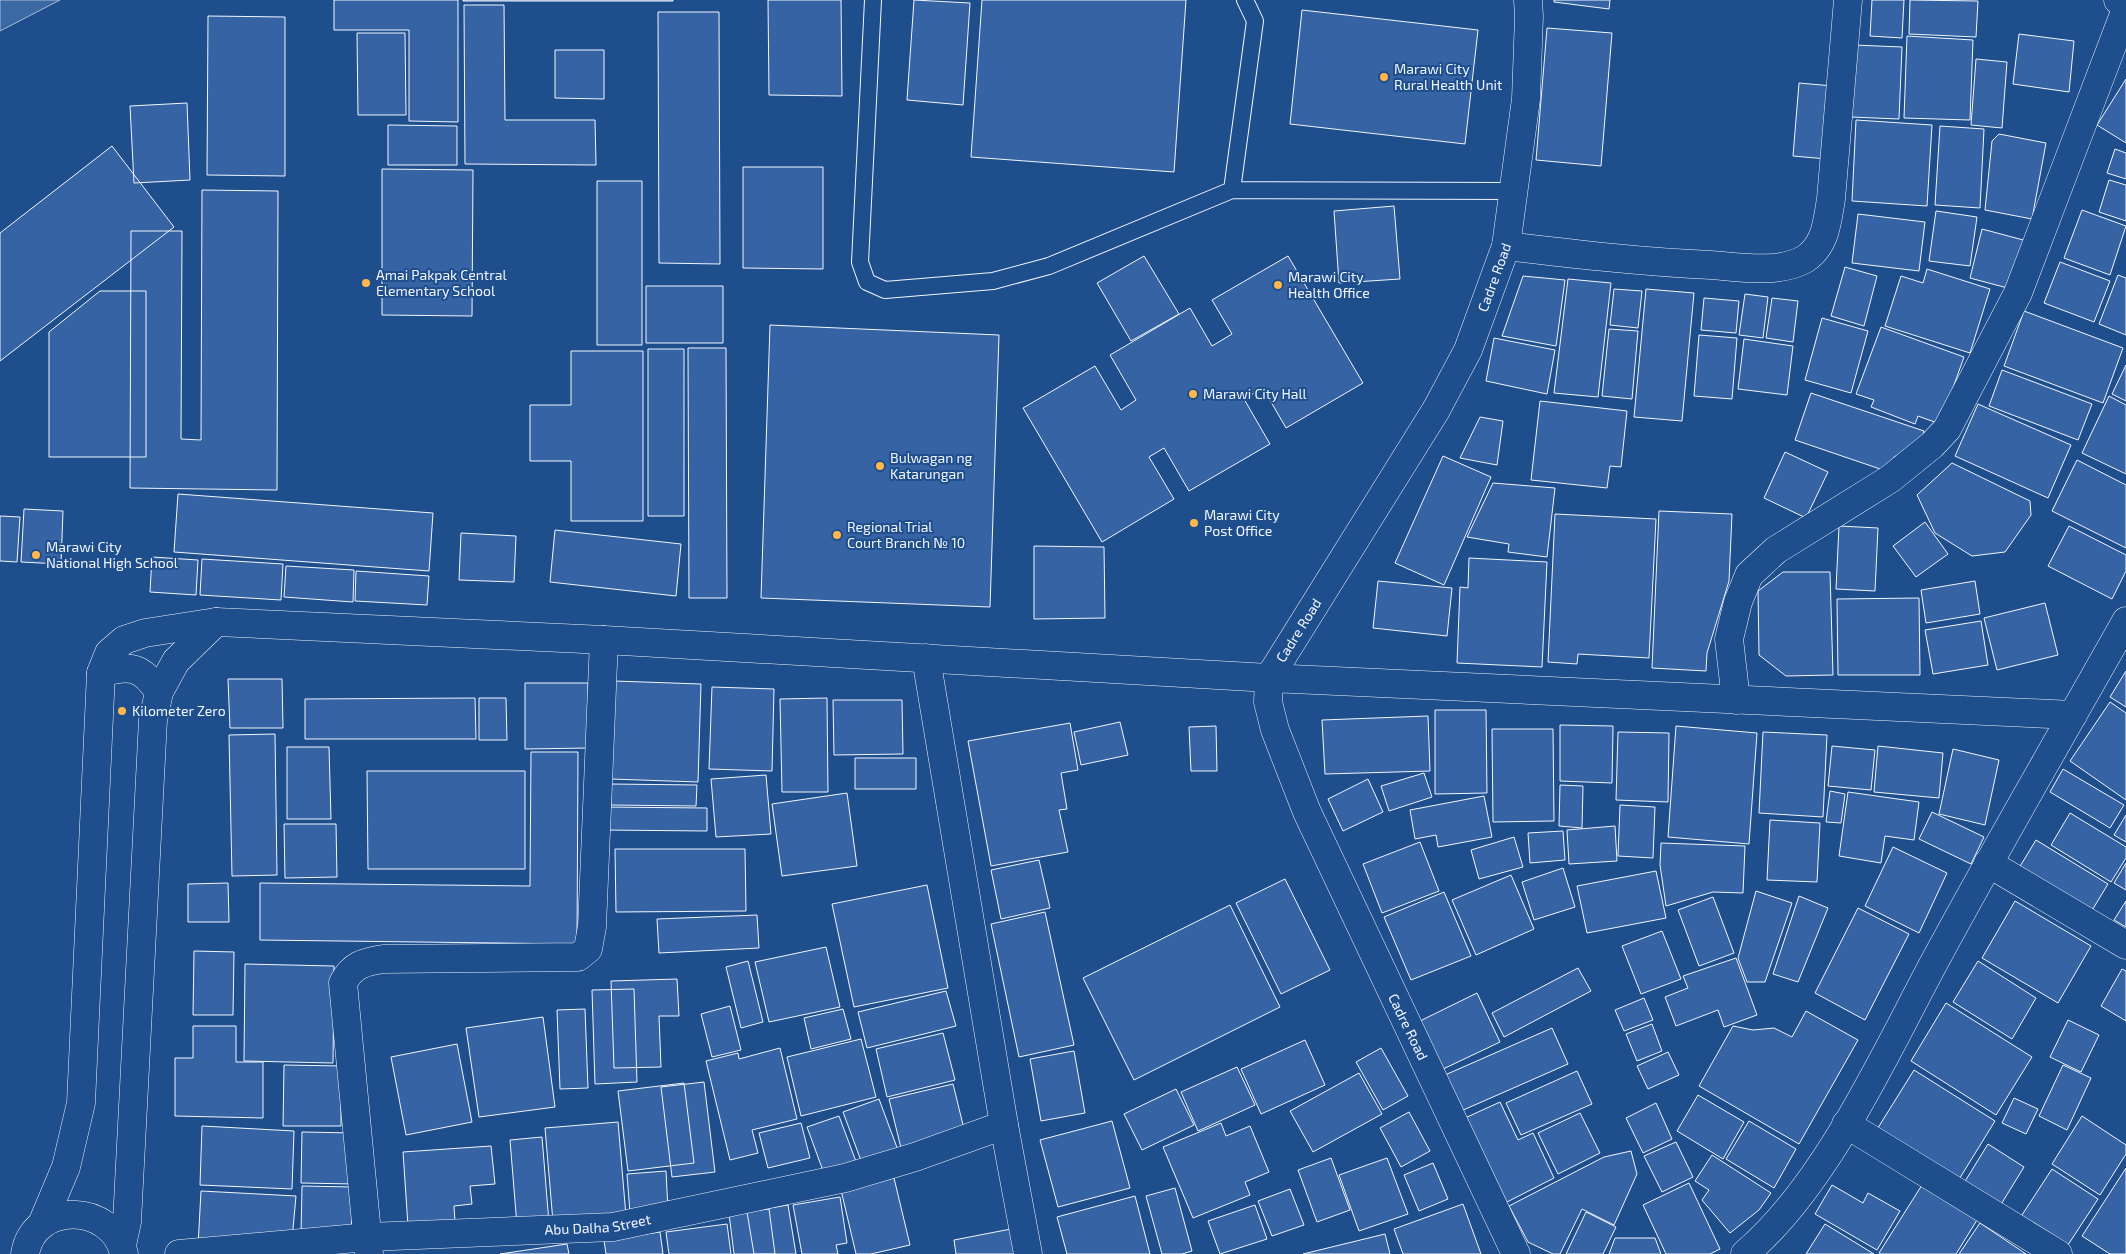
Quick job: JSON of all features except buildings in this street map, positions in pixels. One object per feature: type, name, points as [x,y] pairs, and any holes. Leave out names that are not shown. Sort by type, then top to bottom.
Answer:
[{"type":"main road","name":"Cadre Road","points":[[1516,1254],[1303,804],[1275,730],[1268,702],[1269,678],[1436,410],[1468,350],[1506,246],[1526,99],[1528,0]]},
{"type":"main road","points":[[1506,246],[1634,262],[1756,268],[1788,266],[1808,256],[1820,245],[1826,231],[1832,199],[1848,0]]},
{"type":"main road","points":[[2118,0],[2126,5]]},
{"type":"main road","points":[[1736,700],[1729,639],[1738,602],[1749,575],[1776,550],[1890,479],[1932,446],[1947,429],[2018,293],[2126,9]]},
{"type":"main road","points":[[1745,1254],[1779,1220],[1810,1180],[1846,1124],[1988,863],[2126,621]]},
{"type":"main road","points":[[28,1242],[66,1167],[81,1103],[102,673],[108,653],[124,640],[145,633],[216,622],[604,640],[1269,678],[2073,715]]},
{"type":"main road","points":[[123,1250],[127,1222],[153,720],[159,692],[176,660],[216,622]]},
{"type":"main road","points":[[368,1246],[343,983],[354,967],[362,962],[383,959],[578,957],[588,948],[592,928],[604,640]]},
{"type":"main road","points":[[926,658],[1004,1125],[1028,1254]]},
{"type":"main road","points":[[102,673],[119,668],[138,670],[149,678],[159,692]]},
{"type":"main road","points":[[1988,863],[2126,945]]},
{"type":"main road","points":[[1846,1124],[2058,1254]]},
{"type":"main road","name":"Abu Dalha Street","points":[[178,1254],[368,1246],[613,1227],[845,1178],[915,1157],[1004,1125]]},
{"type":"main road","points":[[28,1242],[56,1216],[72,1213],[88,1215],[102,1221],[114,1232],[123,1250]]},
{"type":"lane","points":[[873,0],[860,262],[867,282],[885,290],[992,281],[1049,266],[1232,190],[1513,191]]},
{"type":"lane","points":[[1232,190],[1255,21],[1245,0]]},
{"type":"water","points":[[0,0],[60,0],[0,31]]},
{"type":"place","name":"Marawi City Rural Health Unit","points":[[1384,77]]},
{"type":"place","name":"Amai Pakpak Central Elementary School","points":[[366,283]]},
{"type":"place","name":"Marawi City Health Office","points":[[1278,285]]},
{"type":"place","name":"Marawi City Hall","points":[[1193,394]]},
{"type":"place","name":"Bulwagan ng Katarungan","points":[[880,466]]},
{"type":"place","name":"Marawi City Post Office","points":[[1194,523]]},
{"type":"place","name":"Regional Trial Court Branch № 10","points":[[837,535]]},
{"type":"place","name":"Marawi City National High School","points":[[36,555]]},
{"type":"place","name":"Kilometer Zero","points":[[122,711]]}]
